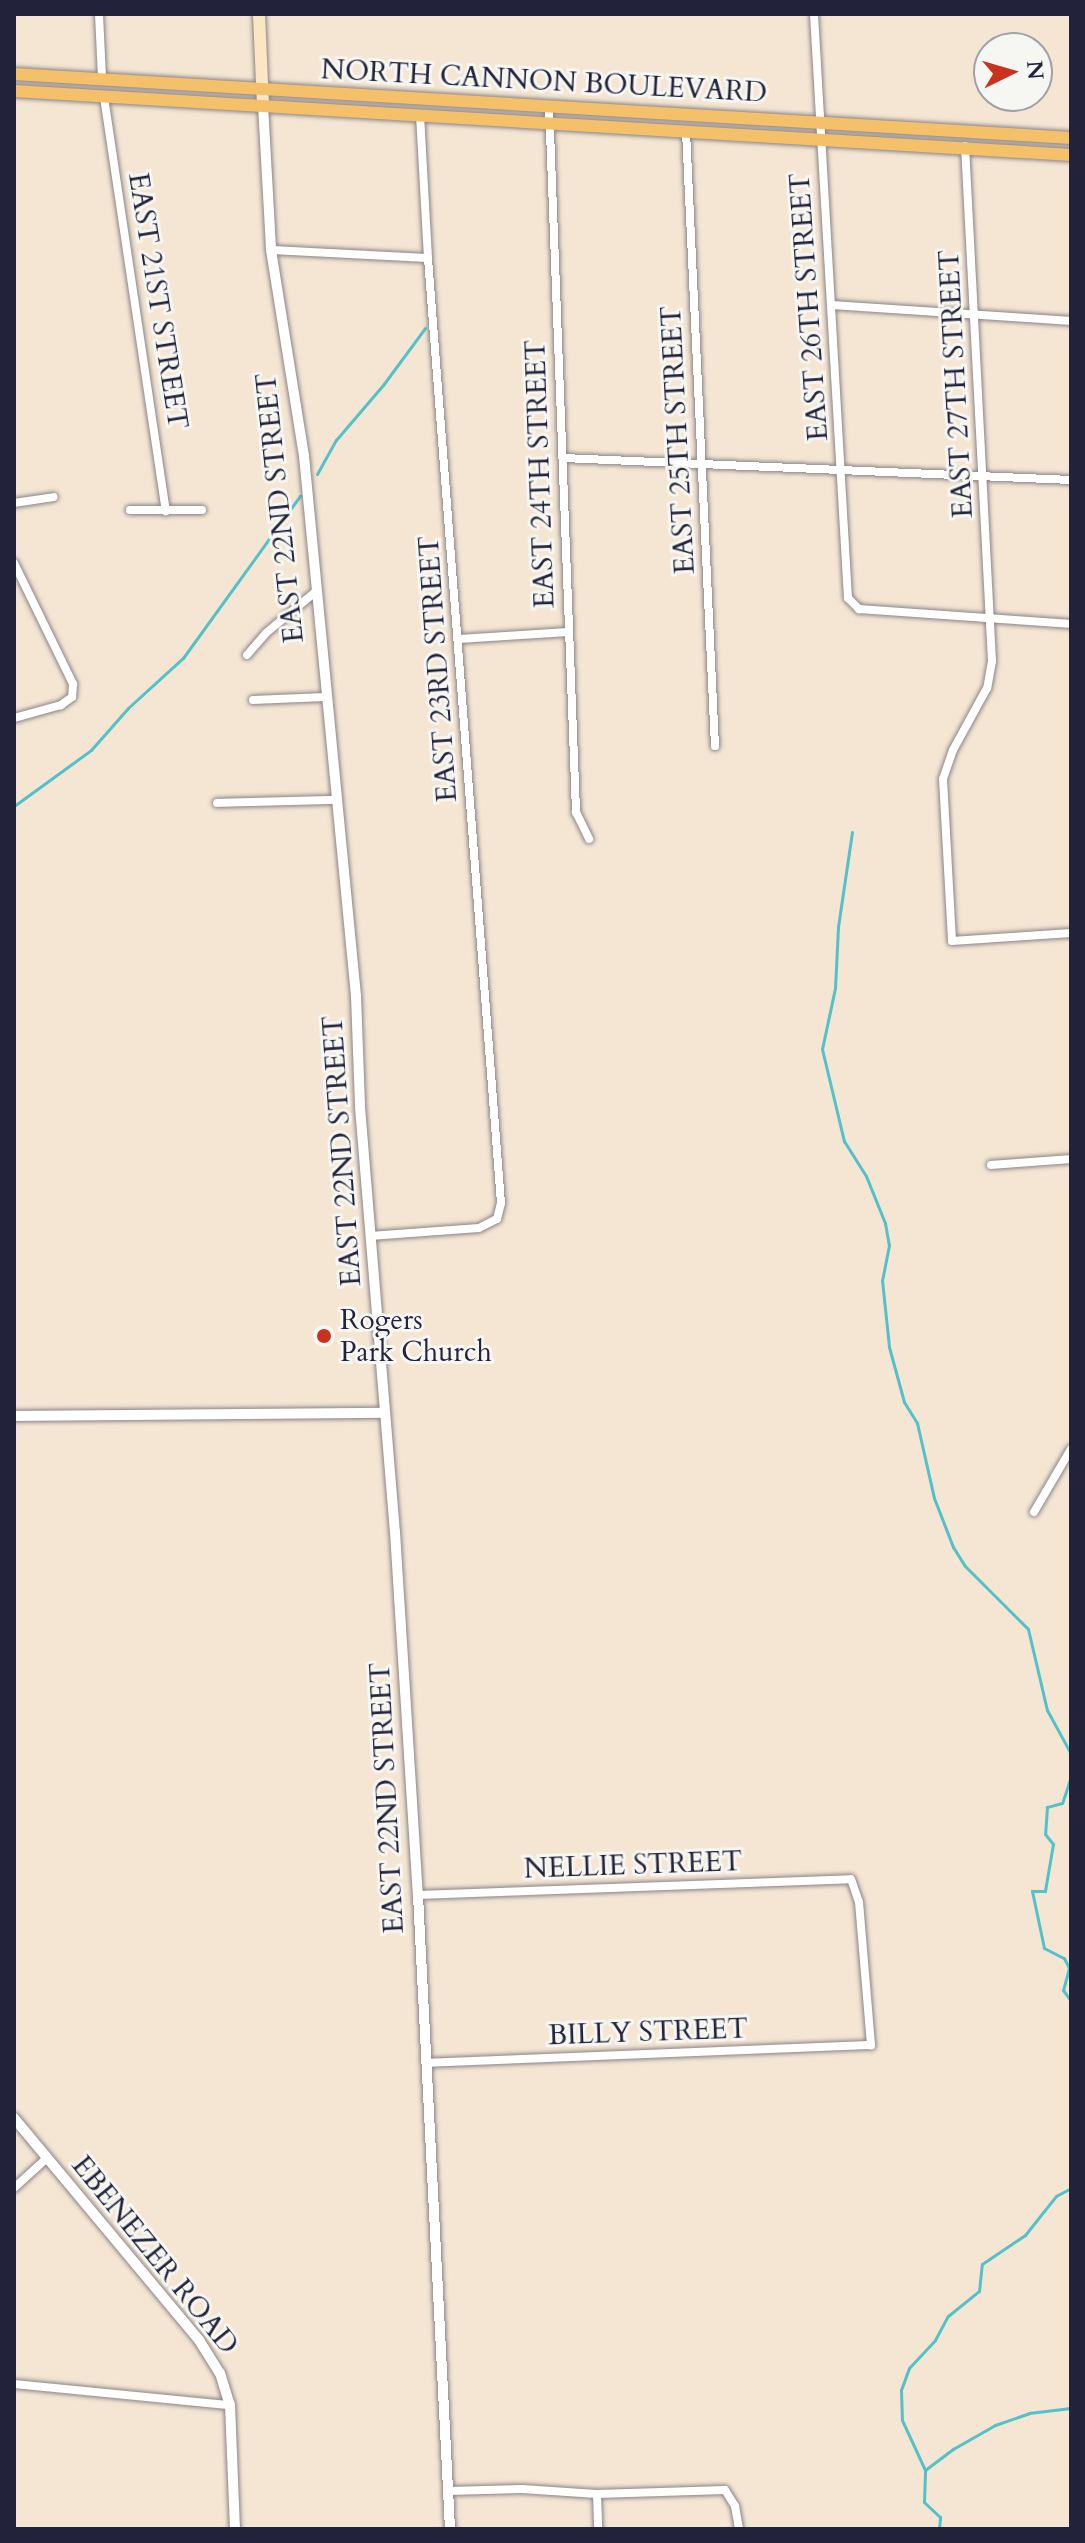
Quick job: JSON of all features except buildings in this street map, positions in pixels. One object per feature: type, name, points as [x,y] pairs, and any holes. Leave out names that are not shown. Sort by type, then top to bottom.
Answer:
[{"type":"main road","name":"EAST 22ND STREET","points":[[259,14],[263,105]]},
{"type":"main road","name":"NORTH CANNON BOULEVARD","points":[[14,74],[1071,138]]},
{"type":"main road","name":"NORTH CANNON BOULEVARD","points":[[14,91],[965,146],[1071,155]]},
{"type":"street","points":[[99,14],[102,78]]},
{"type":"street","name":"EAST 26TH STREET","points":[[814,14],[848,598],[859,609],[991,618]]},
{"type":"street","name":"EAST 21ST STREET","points":[[104,97],[166,511]]},
{"type":"street","name":"EAST 24TH STREET","points":[[549,104],[576,812],[589,839]]},
{"type":"street","name":"EAST 22ND STREET","points":[[263,105],[271,250],[304,456],[314,593],[356,996],[370,1236],[418,1895],[450,2529]]},
{"type":"street","name":"EAST 23RD STREET","points":[[370,1236],[479,1228],[497,1219],[501,1203],[428,258],[420,115]]},
{"type":"street","name":"EAST 25TH STREET","points":[[686,131],[715,746]]},
{"type":"street","name":"EAST 27TH STREET","points":[[965,146],[992,661],[987,688],[953,750],[943,779],[952,941],[1071,933]]},
{"type":"street","points":[[271,250],[428,258]]},
{"type":"street","points":[[832,305],[1071,321]]},
{"type":"street","points":[[563,458],[1071,480]]},
{"type":"street","points":[[14,503],[54,497]]},
{"type":"street","points":[[130,510],[202,510]]},
{"type":"street","points":[[14,563],[73,684],[72,697],[61,705],[14,718]]},
{"type":"street","points":[[247,655],[266,633],[314,593]]},
{"type":"street","points":[[991,618],[1071,624]]},
{"type":"street","points":[[459,639],[568,632]]},
{"type":"street","points":[[253,700],[325,697]]},
{"type":"street","points":[[217,803],[335,800]]},
{"type":"street","points":[[991,1165],[1071,1159]]},
{"type":"street","points":[[14,1416],[385,1413]]},
{"type":"street","points":[[1034,1512],[1071,1449]]},
{"type":"street","name":"NELLIE STREET","points":[[418,1895],[851,1879],[859,1902],[871,2045]]},
{"type":"street","name":"BILLY STREET","points":[[427,2063],[871,2045]]},
{"type":"street","name":"EBENEZER ROAD","points":[[14,2118],[199,2340],[220,2373],[230,2405],[235,2529]]},
{"type":"street","points":[[14,2188],[47,2158]]},
{"type":"street","points":[[14,2384],[230,2405]]},
{"type":"street","points":[[448,2491],[522,2489],[597,2494],[725,2490],[735,2506],[739,2529]]},
{"type":"street","points":[[597,2494],[598,2529]]},
{"type":"waterway","points":[[317,474],[336,440],[383,385],[425,328]]},
{"type":"waterway","points":[[14,806],[91,750],[128,708],[183,658],[300,496]]},
{"type":"waterway","points":[[852,832],[838,927],[835,988],[822,1049],[844,1141],[866,1176],[885,1223],[889,1245],[882,1280],[889,1347],[904,1402],[917,1423],[934,1498],[953,1547],[965,1566],[1028,1629],[1047,1710],[1071,1754]]},
{"type":"waterway","points":[[1071,1776],[1062,1803],[1047,1807],[1045,1834],[1053,1844],[1045,1891],[1032,1891],[1044,1948],[1064,1958],[1069,1968],[1063,1990],[1071,2001]]},
{"type":"waterway","points":[[939,2529],[940,2517],[924,2502],[925,2470],[902,2420],[901,2390],[909,2368],[935,2340],[948,2316],[979,2291],[982,2264],[1025,2235],[1056,2196],[1071,2188],[1071,2184]]},
{"type":"waterway","points":[[925,2470],[953,2449],[995,2425],[1029,2413],[1071,2408]]},
{"type":"place","name":"Rogers Park Church","points":[[324,1336]]}]
